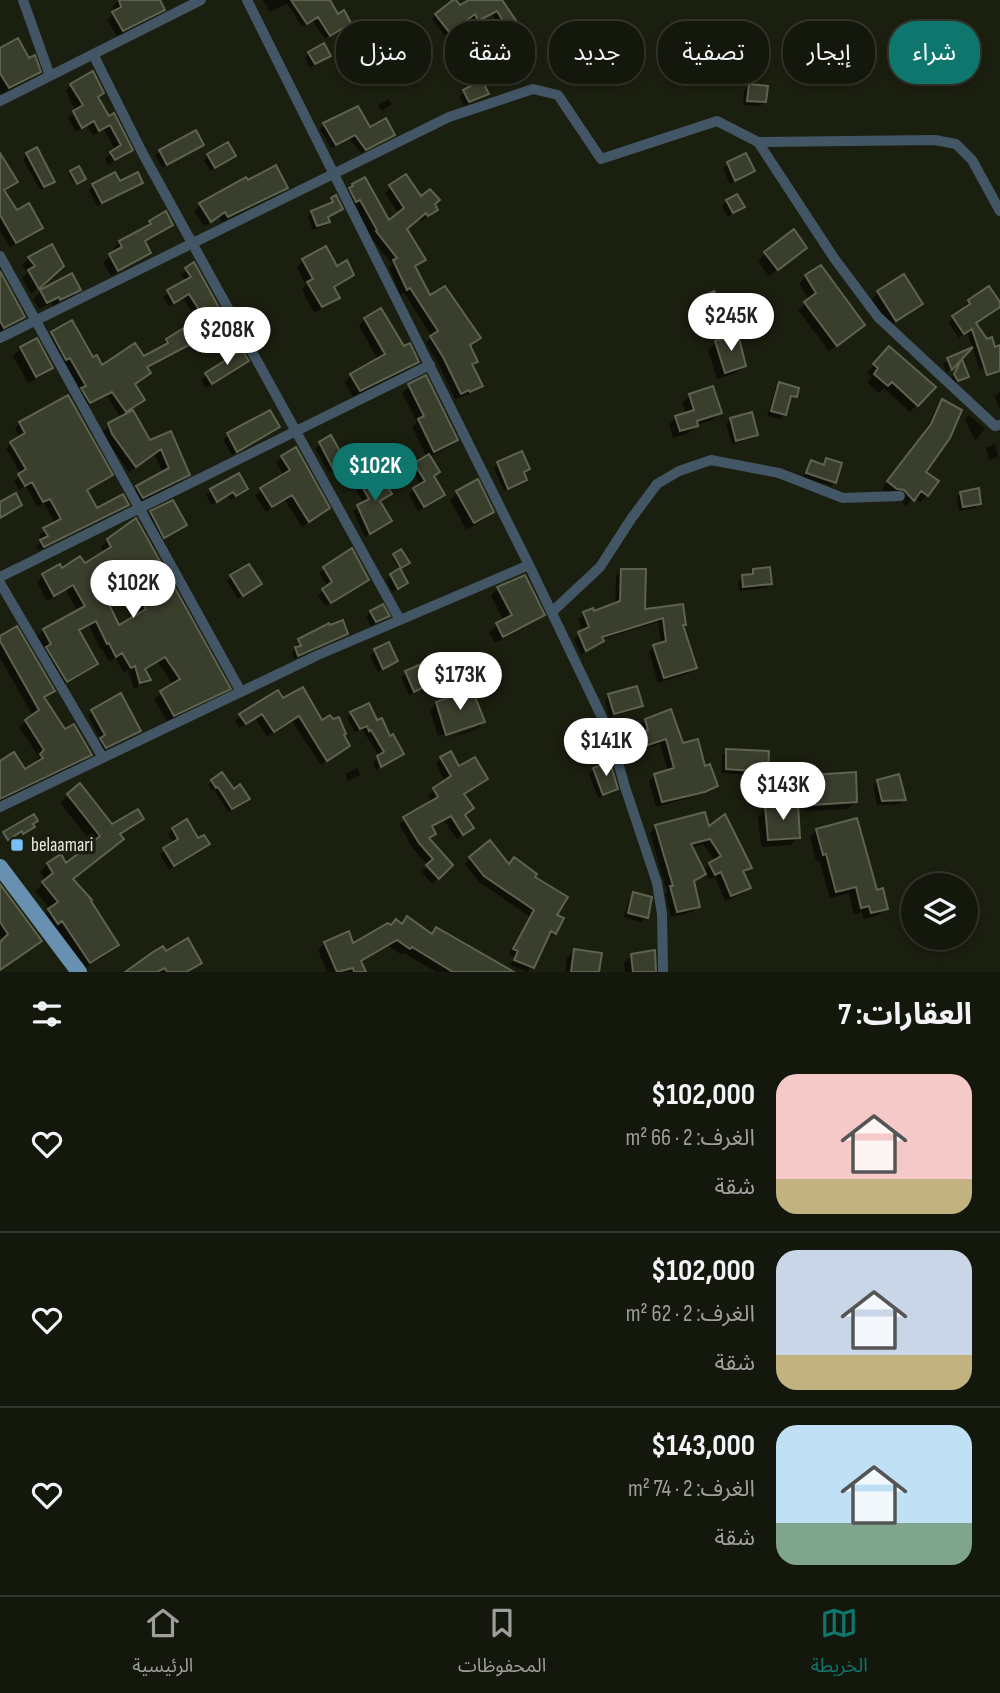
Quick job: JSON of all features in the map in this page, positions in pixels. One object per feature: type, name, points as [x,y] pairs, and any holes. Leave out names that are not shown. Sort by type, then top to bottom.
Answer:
[{"type":"main road","points":[[0,867],[79,972]]},
{"type":"street","points":[[23,0],[50,76]]},
{"type":"street","points":[[0,101],[201,0]]},
{"type":"street","points":[[247,0],[529,565],[610,734],[657,883],[662,914],[663,972]]},
{"type":"street","points":[[93,54],[144,154],[400,620]]},
{"type":"street","points":[[0,338],[449,117],[533,89],[558,95],[601,159],[717,121],[758,142],[934,140],[956,144],[972,160],[1000,211]]},
{"type":"street","points":[[758,142],[834,258],[878,317],[995,426],[1000,425]]},
{"type":"street","points":[[0,256],[241,692]]},
{"type":"street","points":[[0,577],[430,365]]},
{"type":"street","points":[[552,612],[600,567],[657,484],[690,467],[711,460],[779,473],[843,498],[900,496]]},
{"type":"street","points":[[0,807],[241,692],[529,565]]},
{"type":"street","points":[[0,583],[103,758]]},
{"type":"building","points":[[119,0],[160,0],[165,10],[123,31],[112,12],[121,7]]},
{"type":"building","points":[[291,0],[330,0],[338,14],[344,10],[350,21],[336,21],[336,32],[330,36],[318,17],[307,24]]},
{"type":"building","points":[[453,0],[460,5],[469,0],[502,0],[516,21],[503,21],[497,11],[478,21],[475,14],[466,21],[445,21],[445,27],[435,14]]},
{"type":"building","points":[[18,38],[29,58],[35,55],[41,72],[9,88],[0,73],[0,48]]},
{"type":"building","points":[[324,43],[331,56],[315,64],[308,52]]},
{"type":"building","points":[[93,71],[104,93],[98,97],[109,116],[114,113],[133,150],[115,160],[110,152],[121,145],[110,125],[99,131],[94,121],[82,128],[73,111],[83,105],[70,84]]},
{"type":"building","points":[[474,84],[484,84],[489,94],[469,102],[463,90]]},
{"type":"building","points":[[749,84],[768,86],[766,102],[747,101]]},
{"type":"building","points":[[358,106],[370,127],[386,118],[395,135],[366,150],[355,135],[336,145],[323,123]]},
{"type":"building","points":[[196,130],[204,145],[167,165],[159,150]]},
{"type":"building","points":[[228,142],[236,156],[215,168],[207,154]]},
{"type":"building","points":[[37,147],[55,182],[44,187],[26,153]]},
{"type":"building","points":[[0,153],[18,182],[4,190],[17,210],[29,203],[43,228],[16,243],[0,215]]},
{"type":"building","points":[[746,153],[755,171],[735,181],[727,162]]},
{"type":"building","points":[[276,165],[288,188],[228,217],[225,212],[211,222],[199,203],[246,177],[248,180]]},
{"type":"building","points":[[79,166],[86,179],[77,184],[70,171]]},
{"type":"building","points":[[115,172],[120,181],[138,172],[143,183],[102,203],[92,184]]},
{"type":"building","points":[[406,174],[421,196],[430,189],[440,200],[435,204],[438,210],[428,216],[426,213],[407,229],[426,260],[415,266],[430,295],[445,286],[481,338],[470,345],[478,362],[472,364],[483,386],[470,392],[469,390],[461,394],[430,336],[438,331],[410,288],[407,290],[393,260],[397,258],[376,231],[360,200],[356,202],[349,188],[365,177],[389,220],[404,208],[389,185]]},
{"type":"building","points":[[737,194],[745,207],[733,213],[726,200]]},
{"type":"building","points":[[336,195],[343,209],[328,217],[330,222],[317,226],[311,211],[333,202],[331,198]]},
{"type":"building","points":[[166,211],[173,225],[145,241],[151,253],[118,271],[109,254],[122,247],[119,241],[151,224],[149,221]]},
{"type":"building","points":[[794,229],[807,248],[778,270],[764,252]]},
{"type":"building","points":[[52,244],[64,266],[39,289],[28,270],[35,266],[28,257]]},
{"type":"building","points":[[326,246],[337,266],[347,260],[354,275],[334,287],[340,298],[322,307],[307,282],[313,279],[302,259]]},
{"type":"building","points":[[194,262],[233,333],[214,344],[208,335],[147,367],[151,373],[135,384],[145,400],[126,412],[112,392],[90,403],[81,388],[86,386],[70,358],[66,360],[51,332],[72,320],[93,357],[97,355],[102,365],[135,343],[144,356],[168,343],[166,339],[203,316],[189,294],[174,303],[167,290],[191,277],[185,268]]},
{"type":"building","points":[[821,265],[865,325],[837,346],[804,302],[816,293],[805,275]]},
{"type":"building","points":[[0,271],[25,317],[4,328],[0,321]]},
{"type":"building","points":[[72,273],[81,290],[47,303],[40,290]]},
{"type":"building","points":[[904,274],[923,304],[896,321],[877,291]]},
{"type":"building","points":[[989,286],[1000,302],[1000,307],[976,323],[987,339],[992,337],[995,347],[1000,345],[1000,371],[987,375],[972,329],[964,334],[952,316],[970,304],[968,300]]},
{"type":"building","points":[[714,291],[725,312],[712,319],[701,298]]},
{"type":"building","points":[[381,308],[404,346],[410,343],[419,362],[360,391],[350,374],[385,354],[364,318]]},
{"type":"building","points":[[738,334],[746,366],[725,373],[715,341]]},
{"type":"building","points":[[37,338],[53,368],[36,377],[20,347]]},
{"type":"building","points":[[889,346],[936,387],[918,406],[892,382],[888,386],[874,374],[878,368],[873,364]]},
{"type":"building","points":[[973,347],[962,359],[969,377],[958,381],[954,374],[961,360],[952,370],[947,358]]},
{"type":"building","points":[[242,350],[249,361],[212,384],[205,373]]},
{"type":"building","points":[[426,375],[458,440],[434,452],[418,419],[424,416],[408,384]]},
{"type":"building","points":[[779,382],[799,388],[797,397],[791,396],[786,415],[771,411]]},
{"type":"building","points":[[713,386],[722,413],[697,421],[698,426],[680,431],[675,416],[694,410],[689,394]]},
{"type":"building","points":[[68,395],[113,475],[87,490],[97,508],[123,494],[129,505],[44,547],[40,540],[48,536],[43,528],[61,519],[50,499],[43,502],[32,482],[25,486],[18,474],[26,469],[10,442],[25,433],[19,422]]},
{"type":"building","points":[[942,399],[962,410],[950,438],[926,472],[939,481],[928,496],[921,491],[914,501],[904,490],[897,489],[887,481],[931,424]]},
{"type":"building","points":[[133,410],[150,440],[171,431],[190,475],[143,498],[136,486],[169,468],[161,449],[136,467],[112,434],[108,423]]},
{"type":"building","points":[[270,410],[280,427],[237,452],[227,433]]},
{"type":"building","points":[[752,412],[758,435],[736,441],[730,418]]},
{"type":"building","points":[[331,435],[346,462],[333,469],[319,442]]},
{"type":"building","points":[[296,447],[330,508],[309,522],[292,495],[272,507],[260,488],[290,470],[281,456]]},
{"type":"building","points":[[522,451],[530,469],[524,472],[527,480],[508,489],[497,462]]},
{"type":"building","points":[[429,454],[440,472],[434,476],[445,495],[424,507],[413,488],[425,481],[414,463]]},
{"type":"building","points":[[826,458],[842,463],[836,483],[806,473],[811,460],[824,465]]},
{"type":"building","points":[[379,472],[392,494],[380,501],[392,521],[370,534],[357,505],[369,499],[360,483]]},
{"type":"building","points":[[239,473],[248,489],[236,496],[233,492],[217,502],[210,489]]},
{"type":"building","points":[[478,479],[494,512],[474,523],[456,491]]},
{"type":"building","points":[[979,488],[981,504],[963,507],[960,492]]},
{"type":"building","points":[[16,493],[22,505],[0,518],[0,502]]},
{"type":"building","points":[[173,500],[187,525],[164,538],[150,511]]},
{"type":"building","points":[[136,518],[231,689],[174,716],[160,691],[180,679],[165,657],[145,669],[151,680],[140,683],[135,666],[131,668],[122,653],[116,657],[96,621],[79,630],[98,664],[67,682],[46,647],[51,644],[43,629],[85,606],[73,585],[54,596],[42,574],[60,564],[62,568],[80,556],[85,563],[111,547],[107,539]],"holes":[[[134,588],[146,609],[119,625],[107,600]]]},
{"type":"building","points":[[352,548],[369,580],[331,603],[322,589],[332,582],[323,567]]},
{"type":"building","points":[[401,549],[410,563],[401,568],[393,554]]},
{"type":"building","points":[[249,564],[262,584],[243,596],[230,575]]},
{"type":"building","points":[[770,567],[772,584],[743,587],[742,575],[753,574],[753,569]]},
{"type":"building","points":[[400,568],[408,583],[398,589],[390,574]]},
{"type":"building","points":[[621,569],[646,569],[645,609],[683,604],[686,625],[683,625],[697,668],[664,678],[653,645],[666,641],[663,618],[602,637],[604,641],[586,651],[578,632],[589,627],[583,612],[593,608],[594,611],[620,601]]},
{"type":"building","points":[[525,575],[545,615],[503,637],[496,623],[512,615],[497,587]]},
{"type":"building","points":[[383,604],[390,616],[376,622],[370,611]]},
{"type":"building","points":[[343,620],[348,634],[298,656],[295,647],[301,646],[298,639],[329,623],[330,625]]},
{"type":"building","points":[[17,626],[55,691],[44,697],[65,729],[74,724],[92,755],[0,799],[0,761],[14,752],[25,769],[43,758],[40,754],[44,750],[25,720],[39,710],[0,641],[0,636]]},
{"type":"building","points":[[389,642],[398,661],[383,669],[374,649]]},
{"type":"building","points":[[446,654],[457,674],[432,687],[431,684],[414,692],[405,671],[421,664],[422,667]]},
{"type":"building","points":[[637,686],[643,706],[614,714],[608,694]]},
{"type":"building","points":[[303,687],[322,720],[330,715],[333,719],[339,717],[350,746],[327,761],[299,716],[274,732],[262,714],[246,724],[239,714],[278,690],[283,698]]},
{"type":"building","points":[[472,689],[485,722],[446,735],[436,702]]},
{"type":"building","points":[[121,693],[141,731],[106,748],[100,738],[105,735],[91,710]]},
{"type":"building","points":[[369,703],[377,720],[382,718],[390,736],[393,734],[404,754],[381,767],[377,756],[384,752],[371,730],[369,731],[367,726],[360,729],[350,712]]},
{"type":"building","points":[[671,709],[683,743],[698,739],[705,766],[710,764],[718,786],[705,792],[662,802],[654,774],[674,768],[666,739],[642,747],[638,734],[648,730],[645,719]]},
{"type":"building","points":[[726,749],[769,751],[768,772],[726,769]]},
{"type":"building","points":[[451,751],[459,766],[475,757],[488,779],[464,794],[474,808],[465,815],[474,828],[463,835],[451,816],[432,826],[436,834],[429,838],[453,865],[439,879],[426,865],[433,859],[403,817],[438,797],[433,788],[451,776],[440,757]]},
{"type":"building","points":[[610,762],[618,789],[603,795],[593,768]]},
{"type":"building","points":[[222,772],[234,789],[240,784],[250,799],[232,809],[211,780]]},
{"type":"building","points":[[856,772],[857,802],[812,805],[811,775]]},
{"type":"building","points":[[899,774],[906,800],[882,801],[877,780]]},
{"type":"building","points":[[80,783],[112,824],[138,809],[144,819],[120,834],[124,839],[73,879],[92,900],[119,945],[90,963],[62,921],[58,924],[48,909],[58,902],[42,882],[53,873],[47,863],[61,854],[66,863],[100,836],[67,794]]},
{"type":"building","points":[[798,804],[800,838],[768,840],[765,806]]},
{"type":"building","points":[[705,812],[709,826],[725,814],[752,868],[743,871],[751,888],[731,896],[721,872],[715,875],[709,863],[721,856],[710,839],[691,844],[706,874],[694,881],[700,907],[677,912],[670,886],[673,886],[655,825]]},
{"type":"building","points":[[34,814],[38,821],[33,824],[35,827],[8,840],[3,832]]},
{"type":"building","points":[[857,818],[877,890],[883,888],[888,909],[871,913],[869,906],[861,908],[856,887],[836,892],[826,854],[823,855],[816,829]]},
{"type":"building","points":[[187,819],[198,838],[204,835],[210,844],[174,866],[163,848],[178,839],[172,828]]},
{"type":"building","points":[[490,840],[509,864],[514,857],[537,874],[535,877],[568,897],[557,915],[564,918],[556,934],[551,931],[534,968],[514,960],[518,951],[513,949],[534,910],[484,876],[469,857]]},
{"type":"building","points":[[0,884],[42,941],[0,970],[0,942],[8,934],[0,922]]},
{"type":"building","points":[[633,892],[652,897],[648,918],[628,913]]},
{"type":"building","points":[[407,916],[432,934],[436,927],[514,972],[453,972],[397,940],[361,961],[366,972],[354,972],[353,968],[337,972],[324,942],[349,931],[353,943],[388,923],[391,925],[396,919],[402,924]]},
{"type":"building","points":[[188,938],[202,963],[186,972],[167,972],[165,968],[157,972],[125,972],[163,946],[166,951]]},
{"type":"building","points":[[574,949],[602,953],[599,972],[571,972]]},
{"type":"building","points":[[655,950],[656,972],[633,972],[631,954]]},
{"type":"place","name":"belaamari","points":[[17,845]]}]
